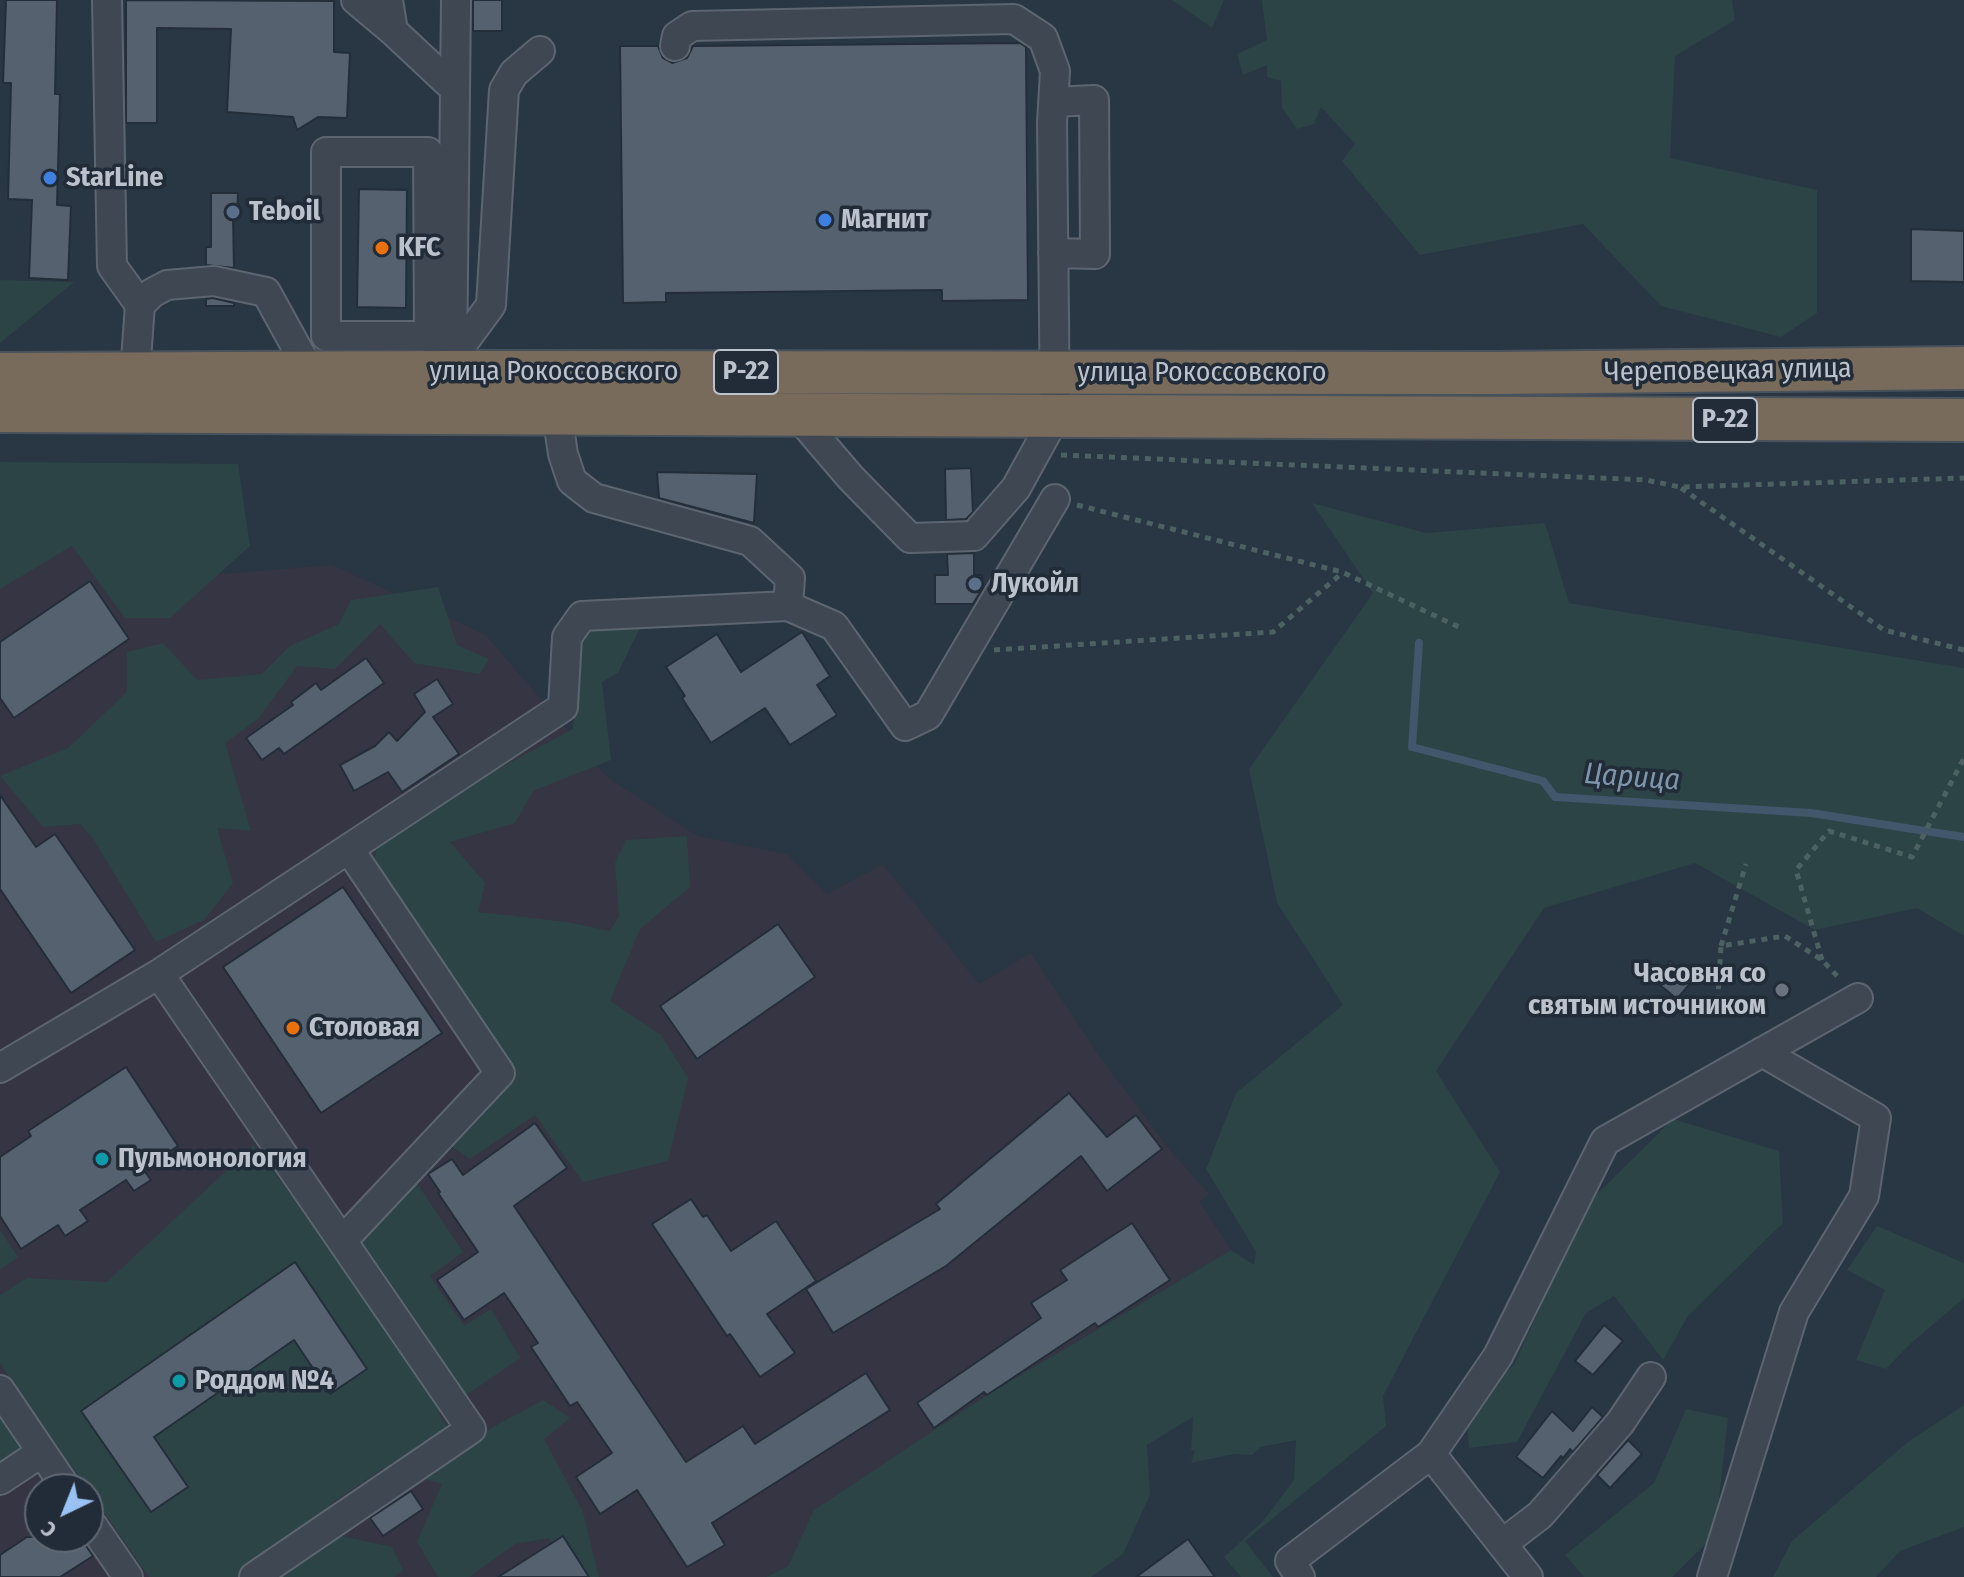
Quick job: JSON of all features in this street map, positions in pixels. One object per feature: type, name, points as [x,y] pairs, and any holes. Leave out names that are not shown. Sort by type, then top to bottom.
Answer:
[{"type":"highway","name":"улица Рокоссовского","points":[[0,374],[310,372],[452,365],[1055,373],[1492,373]]},
{"type":"highway","name":"Череповецкая улица","points":[[1492,373],[1964,368]]},
{"type":"highway","name":"улица Рокоссовского","points":[[0,411],[1486,419]]},
{"type":"highway","name":"Череповецкая улица","points":[[1486,419],[1964,420]]},
{"type":"lane","points":[[107,0],[112,266],[140,305],[135,373]]},
{"type":"lane","points":[[356,0],[455,89]]},
{"type":"lane","points":[[388,0],[393,31]]},
{"type":"lane","points":[[452,365],[456,0]]},
{"type":"lane","points":[[675,46],[677,36],[692,26],[1014,19],[1043,38],[1055,71],[1044,113],[1039,155],[1053,253],[1055,417],[1016,488],[974,536],[910,538],[851,478],[798,416]]},
{"type":"lane","points":[[452,365],[491,305],[504,90],[514,73],[540,51]]},
{"type":"lane","points":[[1044,113],[1094,100],[1095,254],[1053,253]]},
{"type":"lane","points":[[429,336],[326,336],[326,152],[428,152],[429,336],[452,365]]},
{"type":"lane","points":[[140,305],[152,293],[167,285],[214,281],[266,292],[310,372]]},
{"type":"lane","points":[[557,414],[563,454],[572,481],[594,498],[750,541],[790,578],[788,606]]},
{"type":"lane","points":[[0,1068],[159,974],[563,707],[567,637],[582,616],[788,606],[834,626],[905,726],[928,715],[1055,499]]},
{"type":"lane","points":[[342,1241],[500,1073],[349,849]]},
{"type":"lane","points":[[159,974],[471,1429],[254,1577]]},
{"type":"lane","points":[[1300,1577],[1290,1561],[1431,1454],[1498,1356],[1605,1141],[1858,998]]},
{"type":"lane","points":[[1712,1577],[1794,1312],[1864,1196],[1876,1118],[1762,1052]]},
{"type":"lane","points":[[1502,1544],[1540,1515],[1620,1423],[1651,1377]]},
{"type":"lane","points":[[0,1390],[56,1473]]},
{"type":"lane","points":[[0,1480],[42,1452]]},
{"type":"lane","points":[[1431,1454],[1528,1577]]},
{"type":"lane","points":[[104,1542],[128,1577]]},
{"type":"path","points":[[1032,454],[1646,480],[1680,487],[1964,478]]},
{"type":"path","points":[[1680,487],[1884,630],[1964,650]]},
{"type":"path","points":[[1055,499],[1342,572],[1463,629]]},
{"type":"path","points":[[965,652],[1273,632],[1342,572]]},
{"type":"path","points":[[1721,946],[1785,936],[1822,960],[1796,870],[1829,831],[1912,857],[1964,758]]},
{"type":"path","points":[[1717,1013],[1721,946],[1746,864]]},
{"type":"shaded area","points":[[0,527],[186,577],[332,565],[486,635],[608,778],[698,836],[787,854],[827,894],[883,864],[979,984],[1031,953],[1099,1056],[1170,1150],[1209,1194],[1199,1202],[1231,1250],[987,1395],[815,1510],[788,1566],[766,1577],[0,1577]]},
{"type":"green space","points":[[1172,0],[1224,0],[1212,28]]},
{"type":"green space","points":[[1262,0],[1732,0],[1735,20],[1675,56],[1670,158],[1817,190],[1817,313],[1781,337],[1661,306],[1583,224],[1420,255],[1342,161],[1355,144],[1321,107],[1314,124],[1297,129],[1282,108],[1281,81],[1267,77],[1267,65],[1243,75],[1237,54],[1267,40]]},
{"type":"green space","points":[[0,280],[74,282],[0,343]]},
{"type":"green space","points":[[0,462],[238,464],[250,546],[170,618],[125,618],[72,546],[0,589]]},
{"type":"green space","points":[[1312,503],[1426,533],[1545,523],[1569,603],[1964,668],[1964,936],[1917,908],[1815,930],[1695,863],[1544,908],[1436,1071],[1500,1172],[1383,1396],[1386,1426],[1245,1541],[1273,1577],[1241,1577],[1224,1557],[1263,1521],[1294,1480],[1296,1440],[1261,1447],[1252,1455],[1234,1454],[1191,1463],[1195,1451],[1191,1450],[1193,1417],[1147,1445],[1150,1495],[1123,1554],[1091,1577],[766,1577],[788,1566],[814,1510],[987,1395],[1231,1250],[1254,1265],[1256,1252],[1206,1169],[1236,1093],[1343,1005],[1277,903],[1249,769],[1373,593]]},
{"type":"green space","points":[[438,587],[457,645],[489,659],[480,674],[414,663],[380,624],[335,669],[297,666],[258,719],[225,743],[251,831],[217,828],[233,883],[204,920],[156,942],[92,837],[80,824],[43,827],[0,776],[68,748],[127,692],[127,652],[163,643],[197,680],[262,674],[290,646],[339,624],[351,600]]},
{"type":"green space","points":[[642,624],[618,673],[602,682],[611,760],[533,791],[515,823],[450,842],[485,883],[478,912],[567,922],[610,931],[619,916],[615,863],[626,840],[687,836],[690,887],[640,929],[610,1001],[661,1035],[688,1078],[668,1161],[583,1182],[535,1115],[470,1159],[448,1144],[516,1077],[376,869],[374,822],[496,770],[573,729],[581,638],[591,628]]},
{"type":"green space","points":[[1673,1119],[1779,1151],[1783,1223],[1688,1316],[1663,1360],[1614,1296],[1586,1313],[1517,1442],[1469,1448],[1466,1408],[1514,1365],[1588,1203]]},
{"type":"green space","points":[[254,1145],[340,1261],[416,1182],[463,1252],[430,1276],[464,1326],[491,1309],[520,1358],[439,1414],[460,1445],[543,1400],[570,1418],[544,1439],[583,1512],[599,1577],[576,1577],[549,1538],[515,1544],[469,1577],[438,1577],[417,1542],[442,1484],[384,1468],[330,1504],[336,1535],[392,1547],[403,1570],[394,1577],[149,1577],[104,1512],[104,1473],[77,1473],[0,1363],[0,1295],[27,1278],[107,1282]]},
{"type":"green space","points":[[1877,1226],[1964,1263],[1964,1298],[1886,1369],[1856,1360],[1885,1290],[1847,1270]]},
{"type":"green space","points":[[0,1230],[18,1257],[0,1270]]},
{"type":"green space","points":[[1964,1405],[1964,1527],[1900,1551],[1876,1577],[1773,1577],[1792,1541],[1909,1441]]},
{"type":"green space","points":[[1686,1409],[1728,1418],[1715,1535],[1672,1577],[1584,1577],[1565,1555],[1654,1483]]},
{"type":"green space","points":[[0,1414],[24,1450],[0,1467]]},
{"type":"building","points":[[6,0],[57,0],[55,94],[60,94],[57,205],[71,206],[68,280],[29,278],[32,200],[8,199],[11,83],[3,83]]},
{"type":"building","points":[[126,0],[334,1],[334,52],[350,53],[347,118],[318,117],[297,130],[293,117],[227,112],[231,29],[157,28],[157,123],[126,123]]},
{"type":"building","points":[[473,0],[502,0],[502,31],[473,31]]},
{"type":"building","name":"Магнит","points":[[1020,43],[1026,47],[1028,300],[942,301],[942,290],[666,293],[666,302],[623,303],[620,46],[658,46],[663,58],[672,63],[687,58],[693,46]]},
{"type":"building","name":"KFC","points":[[359,189],[407,190],[406,308],[357,307]]},
{"type":"building","points":[[211,193],[238,193],[237,217],[233,217],[234,268],[206,265],[206,247],[211,247]]},
{"type":"building","points":[[1911,229],[1964,231],[1964,282],[1911,281]]},
{"type":"building","points":[[206,299],[234,303],[234,306],[206,306]]},
{"type":"building","points":[[971,468],[973,512],[966,519],[946,520],[945,469]]},
{"type":"building","points":[[657,472],[757,474],[754,523],[659,498]]},
{"type":"building","points":[[974,553],[974,575],[982,575],[982,589],[973,604],[935,604],[935,575],[948,575],[947,554]]},
{"type":"building","points":[[90,581],[129,639],[14,718],[0,698],[0,642]]},
{"type":"building","points":[[802,632],[830,676],[817,685],[837,715],[790,745],[765,708],[711,743],[666,667],[717,634],[741,672]]},
{"type":"building","points":[[366,658],[384,683],[284,754],[279,748],[262,760],[246,738],[293,705],[291,702],[316,683],[321,690]]},
{"type":"building","points":[[437,679],[453,704],[433,717],[459,754],[402,792],[388,772],[354,791],[340,765],[375,746],[389,732],[397,741],[425,712],[414,694]]},
{"type":"building","points":[[0,795],[36,847],[55,834],[135,950],[71,993],[0,889]]},
{"type":"building","points":[[343,887],[442,1033],[321,1113],[223,967]]},
{"type":"building","points":[[778,924],[815,977],[697,1059],[660,1006]]},
{"type":"building","points":[[1670,961],[1693,980],[1677,999],[1655,981]]},
{"type":"building","name":"Пульмонология","points":[[126,1067],[178,1146],[143,1169],[151,1180],[134,1191],[126,1180],[80,1210],[88,1221],[65,1236],[58,1225],[21,1249],[0,1216],[0,1157],[31,1136],[28,1131]]},
{"type":"building","points":[[1069,1093],[1107,1137],[1136,1115],[1162,1149],[1107,1191],[1081,1156],[946,1266],[833,1333],[806,1289],[940,1209],[936,1204]]},
{"type":"building","points":[[535,1123],[567,1168],[514,1206],[686,1462],[743,1426],[755,1444],[866,1373],[890,1410],[712,1523],[725,1545],[687,1567],[637,1490],[600,1514],[576,1477],[612,1453],[577,1402],[570,1406],[531,1347],[538,1343],[504,1293],[464,1320],[437,1280],[478,1252],[428,1174],[452,1159],[463,1175]]},
{"type":"building","points":[[691,1199],[703,1217],[707,1215],[731,1251],[776,1221],[816,1281],[767,1314],[795,1353],[760,1377],[730,1334],[727,1336],[652,1224]]},
{"type":"building","points":[[1132,1223],[1170,1280],[1098,1327],[1095,1323],[987,1395],[984,1392],[934,1428],[917,1403],[1041,1318],[1031,1303],[1067,1280],[1060,1270]]},
{"type":"building","name":"Роддом №4","points":[[295,1262],[367,1369],[330,1394],[294,1340],[154,1437],[188,1487],[151,1512],[81,1411]]},
{"type":"building","points":[[1604,1325],[1623,1341],[1593,1375],[1575,1361]]},
{"type":"building","points":[[1592,1407],[1603,1417],[1573,1452],[1570,1449],[1563,1458],[1561,1456],[1543,1478],[1516,1457],[1552,1411],[1573,1431]]},
{"type":"building","points":[[1628,1440],[1642,1454],[1610,1488],[1597,1475]]},
{"type":"building","points":[[411,1491],[423,1509],[383,1536],[370,1518]]},
{"type":"building","points":[[563,1536],[589,1577],[498,1577]]},
{"type":"building","points":[[24,1539],[24,1553],[91,1553],[93,1556],[60,1577],[0,1577],[0,1555]]},
{"type":"building","points":[[1188,1539],[1215,1577],[1136,1577]]},
{"type":"waterway","name":"Царица","points":[[1419,643],[1412,747],[1543,781],[1555,797],[1811,813],[1964,837]]},
{"type":"place","name":"StarLine","points":[[50,178]]},
{"type":"place","name":"Teboil","points":[[233,212]]},
{"type":"place","name":"Магнит","points":[[825,220]]},
{"type":"place","name":"KFC","points":[[382,248]]},
{"type":"place","name":"Лукойл","points":[[975,584]]},
{"type":"place","name":"Часовня со святым источником","points":[[1782,990]]},
{"type":"place","name":"Столовая","points":[[293,1028]]},
{"type":"place","name":"Пульмонология","points":[[102,1159]]},
{"type":"place","name":"Роддом №4","points":[[179,1381]]}]
